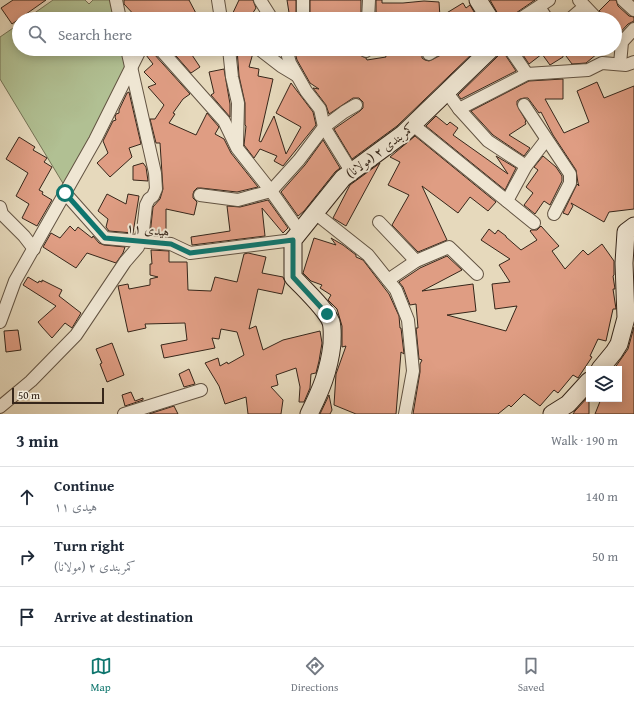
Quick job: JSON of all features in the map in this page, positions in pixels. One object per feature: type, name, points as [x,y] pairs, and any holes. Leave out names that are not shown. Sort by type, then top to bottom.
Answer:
[{"type":"street","points":[[116,0],[119,12]]},
{"type":"street","points":[[218,0],[218,12]]},
{"type":"street","points":[[260,0],[268,12]]},
{"type":"street","points":[[303,12],[304,0]]},
{"type":"street","points":[[368,12],[369,0]]},
{"type":"street","points":[[623,0],[634,10]]},
{"type":"street","points":[[530,12],[544,3]]},
{"type":"street","points":[[575,12],[582,3],[590,12]]},
{"type":"street","points":[[622,52],[624,40],[634,29]]},
{"type":"street","points":[[0,407],[31,381],[76,336],[125,262],[138,247],[143,231],[146,205],[156,189],[156,173],[128,56]]},
{"type":"street","points":[[0,322],[15,281],[95,140],[137,56]]},
{"type":"street","points":[[166,56],[224,121],[237,148],[272,191],[297,236],[293,277],[327,314],[333,330],[329,365],[326,376],[309,414]]},
{"type":"street","points":[[230,56],[232,77],[238,103],[237,148]]},
{"type":"street","points":[[268,56],[281,66],[297,75]]},
{"type":"street","points":[[288,56],[290,63],[306,91],[320,109],[324,127],[351,171]]},
{"type":"street","name":"کمربندی ۲ (مولانا)","points":[[297,236],[343,178],[413,126],[446,91],[485,56]]},
{"type":"street","points":[[515,56],[528,74]]},
{"type":"street","points":[[620,64],[621,56]]},
{"type":"street","points":[[459,109],[528,74],[588,70],[602,63],[626,65],[634,62]]},
{"type":"street","points":[[446,91],[459,109],[488,141],[526,166]]},
{"type":"street","points":[[200,195],[238,200],[272,191],[299,160],[324,127],[356,105]]},
{"type":"street","points":[[524,105],[570,174],[570,183],[554,214]]},
{"type":"street","points":[[413,126],[534,223]]},
{"type":"street","points":[[507,201],[526,166],[546,140]]},
{"type":"street","name":"هیدی ۱۱","points":[[65,193],[105,238],[171,244],[190,253],[297,236]]},
{"type":"street","points":[[0,207],[2,214],[24,236],[34,249]]},
{"type":"street","points":[[315,213],[368,255],[396,290],[409,325],[412,371],[405,414]]},
{"type":"street","points":[[379,222],[416,261]]},
{"type":"street","points":[[602,366],[619,344],[624,329],[626,318],[624,263],[626,232],[634,226]]},
{"type":"street","points":[[388,280],[416,261],[449,248],[477,274]]},
{"type":"street","points":[[552,414],[568,404],[586,385]]},
{"type":"street","points":[[124,414],[201,390]]},
{"type":"green space","points":[[53,0],[85,0],[89,4],[93,0],[112,0],[115,12],[36,12]]},
{"type":"green space","points":[[12,29],[12,56],[124,56],[128,73],[67,190],[0,79],[0,37]]},
{"type":"building","points":[[13,0],[46,0],[29,12],[12,12],[12,24],[1,8]]},
{"type":"building","points":[[124,0],[189,0],[195,12],[131,12],[124,4]]},
{"type":"building","points":[[239,0],[253,0],[256,8],[253,12],[233,12]]},
{"type":"building","points":[[287,0],[296,0],[296,12],[289,12]]},
{"type":"building","points":[[310,0],[361,0],[361,12],[310,12]]},
{"type":"building","points":[[376,0],[382,0],[382,3],[424,1],[439,2],[440,12],[376,12]]},
{"type":"building","points":[[490,0],[535,0],[517,12],[497,12]]},
{"type":"building","points":[[610,0],[616,0],[618,6],[629,16],[634,17],[634,21],[628,24],[622,30],[622,12],[599,11]]},
{"type":"building","points":[[463,3],[466,8],[470,5],[474,12],[448,12]]},
{"type":"building","points":[[147,56],[156,56],[190,94],[183,99],[173,113],[175,114],[169,123],[196,135],[207,113],[219,127],[215,134],[224,139],[231,153],[258,187],[237,192],[197,188],[193,194],[193,198],[197,202],[194,215],[166,209],[166,236],[150,235],[153,207],[160,199],[163,189],[160,143],[156,143],[150,119],[155,119],[164,105],[148,87],[156,84],[144,72],[153,64]]},
{"type":"building","points":[[176,56],[193,56],[200,67],[191,73]]},
{"type":"building","points":[[238,56],[252,56],[249,67],[259,69],[258,76],[273,79],[259,141],[261,142],[274,116],[286,154],[301,127],[276,113],[291,83],[313,112],[316,125],[283,166],[274,161],[277,156],[260,149],[254,158],[244,145],[246,126],[245,103],[239,76]]},
{"type":"building","points":[[296,56],[362,56],[367,60],[386,56],[422,56],[422,58],[429,61],[439,56],[470,56],[397,126],[352,159],[334,129],[360,111],[363,108],[363,102],[359,98],[353,98],[329,114],[326,105],[313,88],[319,89],[310,83]]},
{"type":"building","points":[[498,56],[506,56],[516,71],[461,99],[458,95]]},
{"type":"building","points":[[524,56],[539,56],[529,64]]},
{"type":"building","points":[[543,56],[563,56],[563,57],[550,65]]},
{"type":"building","points":[[566,56],[594,56],[586,63],[572,64]]},
{"type":"building","points":[[224,69],[230,104],[230,117],[211,95],[214,93],[209,72]]},
{"type":"building","points":[[563,79],[563,99],[545,99],[564,133],[589,122],[577,91],[597,82],[604,98],[634,86],[634,209],[609,212],[604,222],[571,203],[573,206],[568,215],[563,213],[577,184],[579,186],[576,170],[553,135],[541,112],[539,113],[528,98],[517,101],[517,105],[526,121],[526,124],[509,135],[530,148],[524,156],[493,135],[471,111],[529,81]]},
{"type":"building","points":[[129,92],[141,144],[129,148],[132,157],[110,177],[97,163],[108,153],[103,141],[113,121],[116,120],[116,114],[119,113],[127,93]]},
{"type":"building","points":[[436,116],[447,125],[450,122],[458,128],[453,135],[508,174],[496,156],[516,168],[505,190],[426,126]]},
{"type":"building","points":[[415,136],[496,202],[488,211],[470,197],[458,213],[422,186],[447,240],[418,252],[392,225],[409,195],[388,185],[400,162],[390,157]]},
{"type":"building","points":[[19,137],[35,147],[33,150],[47,158],[44,162],[52,167],[39,190],[43,192],[42,194],[52,200],[37,226],[22,218],[29,204],[16,196],[28,173],[6,159]]},
{"type":"building","points":[[323,140],[340,168],[335,172],[304,211],[298,216],[281,192],[305,165]]},
{"type":"building","points":[[543,156],[556,167],[562,176],[562,181],[550,205],[544,201],[535,214],[524,205],[533,193],[526,187],[538,170],[534,167]]},
{"type":"building","points":[[143,163],[146,167],[148,181],[133,180],[133,166]]},
{"type":"building","points":[[380,163],[346,226],[333,218],[350,185]]},
{"type":"building","points":[[107,194],[126,204],[128,194],[139,196],[133,233],[109,231],[106,227],[108,219],[98,211]]},
{"type":"building","points":[[268,200],[288,228],[283,233],[262,208],[265,236],[192,245],[191,237],[230,231],[227,206],[240,207]]},
{"type":"building","points":[[70,226],[75,231],[78,227],[92,238],[93,236],[99,243],[104,245],[125,247],[123,253],[116,263],[87,253],[76,268],[43,247],[51,233],[60,238]]},
{"type":"building","points":[[541,226],[559,246],[552,251],[565,269],[583,250],[588,255],[602,244],[614,261],[613,276],[615,289],[613,289],[616,309],[613,309],[606,341],[598,339],[590,356],[592,357],[578,378],[573,375],[558,393],[554,390],[540,406],[524,394],[511,407],[509,405],[498,414],[413,414],[420,364],[422,360],[419,359],[416,328],[418,328],[416,304],[410,305],[403,287],[399,282],[420,268],[447,256],[462,270],[422,291],[473,284],[476,311],[447,315],[506,331],[517,306],[495,309],[492,284],[510,282],[499,265],[510,259],[481,240],[489,229],[495,234],[498,230],[521,250],[537,240],[530,231],[537,230]]},
{"type":"building","points":[[314,238],[336,245],[331,238],[343,245],[356,255],[356,257],[363,260],[389,294],[399,316],[404,354],[401,352],[396,414],[356,414],[334,405],[336,374],[346,346],[342,347],[342,326],[337,309],[328,300],[331,295],[320,288],[322,285],[311,281],[303,273]]},
{"type":"building","points":[[151,250],[169,251],[169,262],[187,262],[188,290],[211,291],[215,277],[237,282],[244,254],[248,253],[266,257],[262,273],[283,277],[285,282],[282,294],[258,289],[249,329],[256,326],[263,350],[283,340],[320,331],[322,343],[319,361],[316,373],[311,374],[310,388],[304,402],[299,402],[300,387],[296,368],[276,375],[278,385],[271,387],[283,400],[281,414],[248,414],[246,397],[225,404],[219,386],[205,363],[218,358],[220,366],[227,362],[228,364],[244,355],[237,332],[221,329],[219,339],[212,338],[215,348],[164,358],[161,345],[187,340],[185,323],[145,324],[146,328],[128,332],[118,286],[128,284],[129,289],[150,285],[150,279],[158,277],[150,275],[150,264],[152,264]]},
{"type":"building","points":[[28,277],[38,283],[39,281],[42,282],[42,280],[62,290],[59,296],[81,313],[72,328],[65,323],[52,338],[42,327],[38,322],[56,306],[23,285]]},
{"type":"building","points":[[634,327],[634,414],[595,414],[600,402],[622,402],[622,366],[616,366],[628,349]]},
{"type":"building","points":[[18,330],[21,350],[6,352],[4,331]]},
{"type":"building","points":[[112,343],[124,375],[107,382],[100,364],[102,363],[96,349]]},
{"type":"building","points":[[189,369],[195,384],[184,387],[179,374]]},
{"type":"building","points":[[131,392],[135,401],[143,398],[143,400],[125,406],[122,395]]},
{"type":"building","points":[[329,395],[332,410],[330,414],[320,414]]},
{"type":"building","points":[[586,399],[586,402],[589,402],[589,414],[573,414]]},
{"type":"building","points":[[174,406],[178,414],[149,414]]},
{"type":"route","points":[[65,193],[105,238],[171,244],[190,253],[293,240],[293,277],[327,314]]}]
